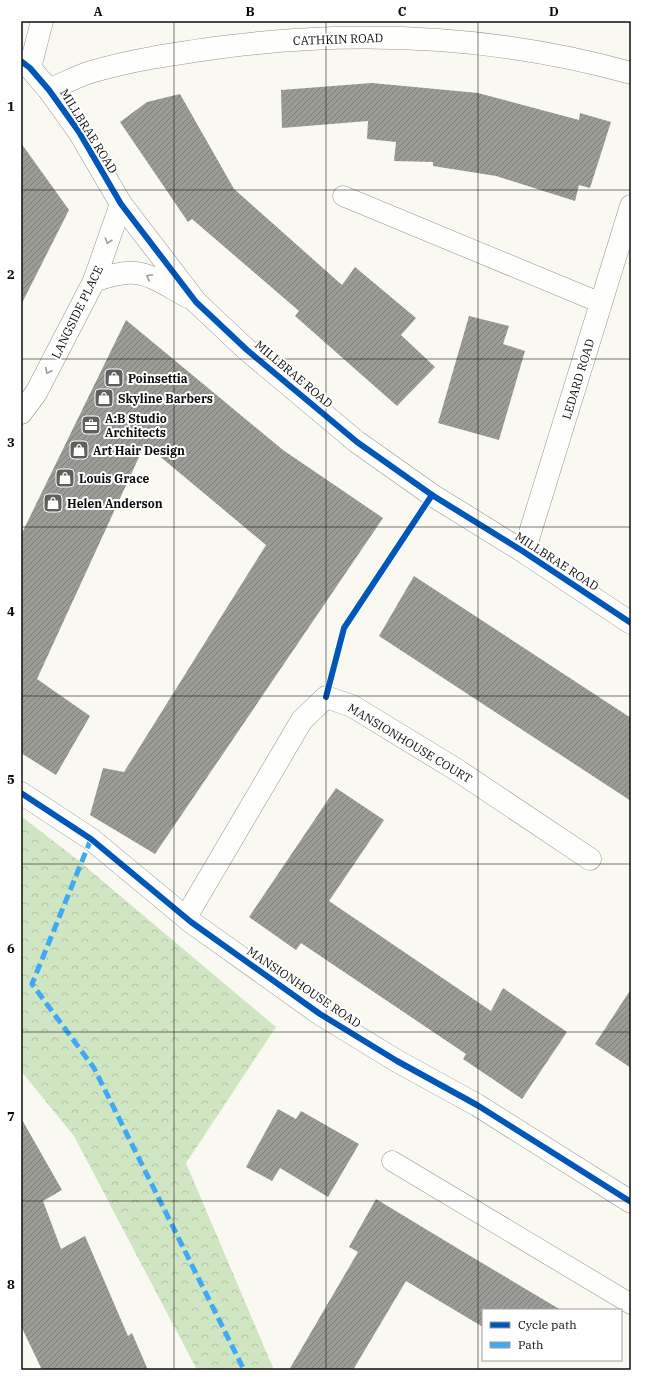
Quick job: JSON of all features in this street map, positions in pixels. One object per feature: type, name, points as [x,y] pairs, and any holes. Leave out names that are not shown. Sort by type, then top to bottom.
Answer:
[{"type":"street","points":[[26,64],[42,21]]},
{"type":"street","name":"CATHKIN ROAD","points":[[49,90],[90,72],[155,56],[248,44],[321,38],[379,37],[480,42],[586,60],[631,73]]},
{"type":"street","name":"MILLBRAE ROAD","points":[[26,64],[49,90],[79,132],[120,204],[196,302],[247,350],[357,442],[432,495],[524,552],[631,623]]},
{"type":"street","name":"LANGSIDE PLACE","points":[[21,413],[36,393],[94,281],[120,204]]},
{"type":"street","name":"LEDARD ROAD","points":[[524,552],[631,206]]},
{"type":"street","points":[[94,281],[116,273],[128,272],[145,274],[196,302]]},
{"type":"street","name":"MANSIONHOUSE COURT","points":[[186,917],[302,720],[326,697],[352,706],[457,770],[590,859]]},
{"type":"street","name":"MANSIONHOUSE ROAD","points":[[21,793],[91,839],[186,917],[320,1014],[397,1061],[477,1105],[631,1202]]},
{"type":"lane","points":[[343,196],[601,303]]},
{"type":"lane","points":[[392,1161],[631,1304]]},
{"type":"green space","points":[[21,816],[74,857],[276,1027],[186,1163],[274,1370],[197,1370],[74,1136],[21,1071]]},
{"type":"building","points":[[372,83],[478,93],[579,120],[580,113],[611,122],[590,188],[579,185],[575,201],[496,176],[433,166],[433,162],[394,161],[396,142],[367,139],[368,121],[282,128],[281,90]]},
{"type":"building","points":[[180,94],[234,189],[342,285],[355,267],[416,318],[401,335],[435,367],[397,406],[295,316],[299,311],[192,219],[188,222],[120,122],[147,102]]},
{"type":"building","points":[[21,143],[69,210],[21,305]]},
{"type":"building","points":[[469,316],[509,326],[503,344],[525,351],[499,440],[438,423]]},
{"type":"building","points":[[126,320],[283,450],[383,518],[155,854],[90,815],[103,768],[124,772],[266,545],[145,444],[37,679],[90,716],[56,775],[21,753],[21,535]]},
{"type":"building","points":[[414,576],[631,718],[631,801],[379,636]]},
{"type":"building","points":[[336,788],[384,820],[329,901],[491,1011],[503,988],[567,1032],[522,1099],[463,1059],[466,1054],[301,943],[296,950],[249,917]]},
{"type":"building","points":[[631,989],[631,1068],[595,1044]]},
{"type":"building","points":[[278,1109],[296,1119],[301,1111],[359,1144],[328,1197],[280,1168],[272,1181],[246,1167]]},
{"type":"building","points":[[21,1118],[62,1190],[43,1201],[61,1249],[85,1236],[128,1336],[132,1333],[148,1370],[42,1370],[21,1326]]},
{"type":"building","points":[[376,1199],[559,1309],[482,1309],[482,1326],[406,1281],[353,1370],[289,1370],[358,1252],[349,1247]]},
{"type":"marked path","points":[[91,839],[32,984],[94,1068],[244,1370]]},
{"type":"cycle path","points":[[21,61],[30,68],[49,90],[79,132],[121,204],[196,302],[247,350],[357,442],[432,495],[524,552],[631,623]]},
{"type":"cycle path","points":[[326,697],[344,628],[432,495]]},
{"type":"cycle path","points":[[21,793],[91,839],[191,922],[320,1014],[397,1061],[477,1105],[631,1202]]},
{"type":"place","name":"Poinsettia","points":[[114,378]]},
{"type":"place","name":"Skyline Barbers","points":[[104,398]]},
{"type":"place","name":"A:B Studio Architects","points":[[91,425]]},
{"type":"place","name":"Art Hair Design","points":[[79,450]]},
{"type":"place","name":"Louis Grace","points":[[65,478]]},
{"type":"place","name":"Helen Anderson","points":[[53,503]]}]
